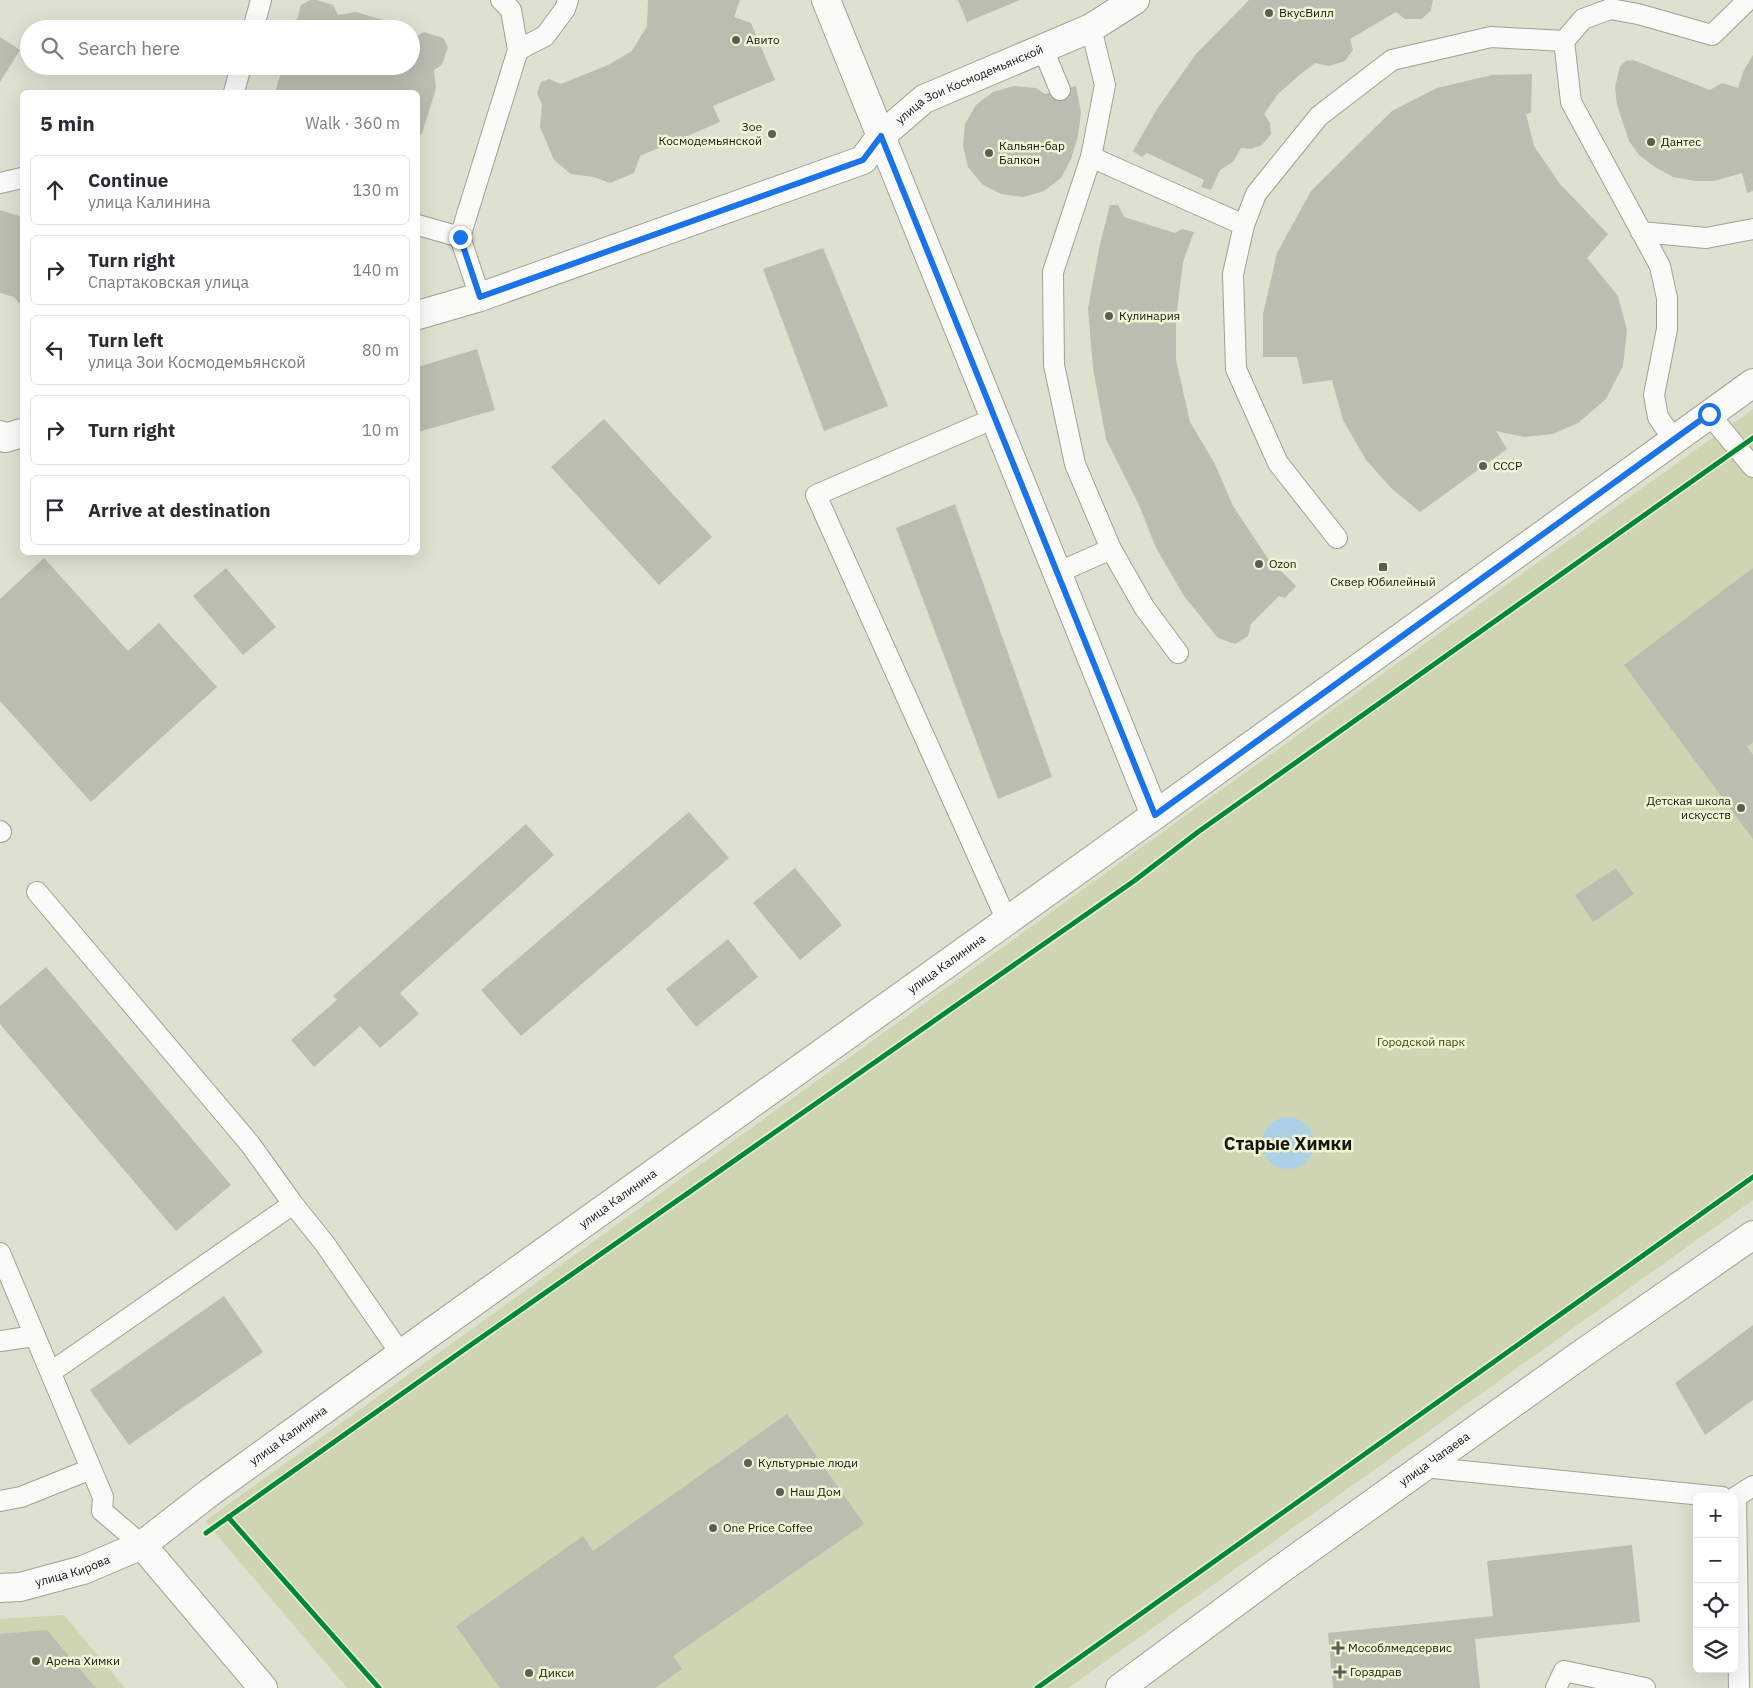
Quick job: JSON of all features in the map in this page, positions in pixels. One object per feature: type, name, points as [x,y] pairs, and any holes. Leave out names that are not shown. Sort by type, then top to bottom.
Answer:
[{"type":"street","points":[[826,0],[1155,815]]},
{"type":"street","name":"улица Зои Космодемьянской","points":[[420,314],[480,297],[863,160],[881,136],[924,99],[1091,28],[1135,0]]},
{"type":"street","name":"улица Калинина","points":[[142,1545],[209,1493],[1155,815],[1753,383]]},
{"type":"street","name":"улица Чапаева","points":[[1120,1688],[1583,1352],[1753,1235]]},
{"type":"street","points":[[142,1545],[263,1688]]},
{"type":"street","name":"улица Кирова","points":[[0,1588],[20,1587],[83,1570],[142,1545]]},
{"type":"lane","points":[[255,20],[261,0]]},
{"type":"lane","points":[[480,297],[460,237],[518,50],[511,10],[501,0]]},
{"type":"lane","points":[[518,50],[545,36],[565,9],[568,0]]},
{"type":"lane","points":[[1673,440],[1658,417],[1654,395],[1667,329],[1667,298],[1660,266],[1571,102],[1564,41],[1583,19],[1612,4],[1638,14],[1712,35],[1748,0]]},
{"type":"lane","points":[[1091,28],[1105,85],[1091,156],[1053,272],[1054,365],[1075,464],[1111,549],[1144,607],[1178,653]]},
{"type":"lane","points":[[1337,538],[1278,463],[1236,369],[1233,274],[1244,225],[1256,194],[1319,116],[1392,60],[1491,37],[1564,41]]},
{"type":"lane","points":[[1043,49],[1060,90]]},
{"type":"lane","points":[[235,90],[239,75]]},
{"type":"lane","points":[[1091,156],[1244,225]]},
{"type":"lane","points":[[0,183],[20,178]]},
{"type":"lane","points":[[420,226],[460,237]]},
{"type":"lane","points":[[1641,232],[1706,238],[1753,229]]},
{"type":"lane","points":[[1709,414],[1753,467]]},
{"type":"lane","points":[[994,418],[816,495],[1007,921]]},
{"type":"lane","points":[[1057,573],[1111,549]]},
{"type":"lane","points":[[37,892],[250,1144],[293,1204],[325,1244],[402,1354]]},
{"type":"lane","points":[[51,1372],[293,1204]]},
{"type":"lane","points":[[0,1253],[103,1497],[102,1510],[142,1545]]},
{"type":"lane","points":[[0,1341],[35,1336]]},
{"type":"lane","points":[[1423,1467],[1693,1494]]},
{"type":"lane","points":[[0,1501],[21,1498],[91,1469]]},
{"type":"lane","points":[[1738,1494],[1753,1486]]},
{"type":"lane","points":[[1733,1538],[1739,1688]]},
{"type":"lane","points":[[1556,1688],[1564,1671],[1645,1688]]},
{"type":"green space","name":"Городской парк","points":[[1753,409],[1753,1200],[1068,1688],[347,1688],[205,1521],[1502,588]]},
{"type":"green space","points":[[64,1615],[125,1688],[0,1688],[0,1619]]},
{"type":"water","points":[[1288,1117],[1298,1119],[1306,1125],[1312,1133],[1314,1143],[1312,1153],[1306,1161],[1298,1167],[1288,1169],[1278,1167],[1270,1161],[1264,1153],[1262,1143],[1264,1133],[1270,1125],[1278,1119]]},
{"type":"building","points":[[310,0],[317,0],[333,5],[338,15],[356,12],[383,20],[297,20],[301,5]]},
{"type":"building","points":[[648,0],[740,0],[734,17],[751,23],[775,80],[713,106],[720,122],[640,156],[634,173],[610,183],[594,177],[571,174],[554,160],[540,127],[542,105],[537,93],[541,82],[549,79],[561,84],[608,65],[632,51],[647,26]]},
{"type":"building","points":[[958,0],[1020,0],[967,22]]},
{"type":"building","points":[[1249,0],[1433,0],[1431,10],[1422,19],[1405,19],[1396,12],[1350,39],[1353,50],[1345,61],[1329,66],[1315,63],[1302,73],[1278,94],[1264,114],[1270,123],[1271,134],[1262,145],[1250,149],[1241,148],[1233,162],[1220,170],[1211,190],[1201,187],[1204,180],[1147,153],[1142,157],[1133,151],[1157,109],[1196,54]]},
{"type":"building","points":[[424,32],[443,38],[448,47],[442,65],[434,70],[436,89],[420,136],[420,90],[276,90],[280,75],[420,75],[420,34]]},
{"type":"building","points":[[0,37],[20,50],[0,82]]},
{"type":"building","points":[[1753,55],[1753,191],[1747,193],[1742,173],[1714,181],[1695,181],[1673,177],[1639,155],[1629,141],[1617,105],[1615,87],[1620,66],[1626,61],[1633,60],[1710,90],[1722,83],[1738,88],[1744,70]]},
{"type":"building","points":[[1532,74],[1531,113],[1526,114],[1534,146],[1560,184],[1608,234],[1587,258],[1618,296],[1627,330],[1623,366],[1606,399],[1578,423],[1553,434],[1524,437],[1496,431],[1507,449],[1420,512],[1392,489],[1366,460],[1343,420],[1332,380],[1303,384],[1297,357],[1263,357],[1263,314],[1277,253],[1311,191],[1392,111],[1437,88],[1492,75]]},
{"type":"building","points":[[1014,86],[1036,88],[1045,94],[1076,86],[1081,112],[1078,136],[1071,159],[1061,178],[1044,191],[1023,197],[1001,194],[982,184],[968,167],[963,146],[965,124],[976,105],[993,92]]},
{"type":"building","points":[[1110,205],[1118,205],[1124,217],[1175,233],[1182,229],[1194,232],[1183,262],[1176,319],[1176,360],[1190,422],[1215,464],[1233,506],[1267,557],[1296,586],[1285,598],[1279,596],[1251,624],[1248,636],[1235,644],[1218,638],[1184,596],[1156,548],[1139,505],[1106,439],[1093,368],[1088,308],[1099,249]]},
{"type":"building","points":[[0,210],[20,216],[20,304],[14,297],[0,293]]},
{"type":"building","points":[[823,248],[888,406],[824,431],[763,269]]},
{"type":"building","points":[[477,349],[495,410],[420,431],[420,366]]},
{"type":"building","points":[[604,419],[712,537],[659,585],[551,467]]},
{"type":"building","points":[[955,504],[1052,777],[998,799],[896,528]]},
{"type":"building","points":[[44,558],[128,651],[159,623],[217,687],[91,802],[0,701],[0,599]]},
{"type":"building","points":[[226,568],[276,627],[243,655],[193,596]]},
{"type":"building","points":[[1753,568],[1753,742],[1747,747],[1753,755],[1753,839],[1624,665]]},
{"type":"building","points":[[689,812],[729,858],[521,1036],[481,990]]},
{"type":"building","points":[[526,824],[554,855],[400,993],[419,1014],[380,1048],[360,1026],[314,1067],[291,1040],[337,1000],[333,996]]},
{"type":"building","points":[[795,868],[842,925],[800,960],[753,903]]},
{"type":"building","points":[[1616,868],[1634,894],[1593,922],[1575,895]]},
{"type":"building","points":[[728,939],[758,977],[696,1027],[666,989]]},
{"type":"building","points":[[46,967],[231,1185],[176,1231],[0,1024],[0,1006]]},
{"type":"building","points":[[224,1296],[263,1352],[129,1445],[90,1390]]},
{"type":"building","points":[[1753,1325],[1753,1400],[1705,1435],[1675,1383]]},
{"type":"building","points":[[787,1414],[864,1524],[673,1656],[682,1669],[655,1688],[500,1688],[456,1626],[583,1536],[593,1551]]},
{"type":"building","points":[[1632,1545],[1640,1622],[1475,1639],[1480,1688],[1333,1688],[1328,1633],[1493,1616],[1487,1561]]},
{"type":"building","name":"Арена Химки","points":[[47,1630],[96,1688],[0,1688],[0,1634]]},
{"type":"cycle path","points":[[206,1533],[465,1349],[1134,881],[1198,832],[1753,438]]},
{"type":"cycle path","points":[[1037,1688],[1753,1177]]},
{"type":"cycle path","points":[[228,1517],[379,1688]]},
{"type":"place","name":"ВкусВилл","points":[[1269,13]]},
{"type":"place","name":"Авито","points":[[736,40]]},
{"type":"place","name":"Зое Космодемьянской","points":[[772,134]]},
{"type":"place","name":"Дантес","points":[[1651,142]]},
{"type":"place","name":"Кальян-бар Балкон","points":[[989,153]]},
{"type":"place","name":"Кулинария","points":[[1109,316]]},
{"type":"place","name":"СССР","points":[[1483,466]]},
{"type":"place","name":"Ozon","points":[[1259,564]]},
{"type":"place","name":"Сквер Юбилейный","points":[[1383,567]]},
{"type":"place","name":"Детская школа искусств","points":[[1741,808]]},
{"type":"place","name":"Культурные люди","points":[[748,1463]]},
{"type":"place","name":"Наш Дом","points":[[780,1492]]},
{"type":"place","name":"One Price Coffee","points":[[713,1528]]},
{"type":"place","name":"Мособлмедсервис","points":[[1338,1648]]},
{"type":"place","name":"Арена Химки","points":[[36,1661]]},
{"type":"place","name":"Горздрав","points":[[1340,1672]]},
{"type":"place","name":"Дикси","points":[[529,1673]]},
{"type":"district","name":"Старые Химки","points":[[1288,1144]]},
{"type":"route","points":[[460,237],[480,297],[863,160],[881,136],[1155,815],[1709,414]]}]
